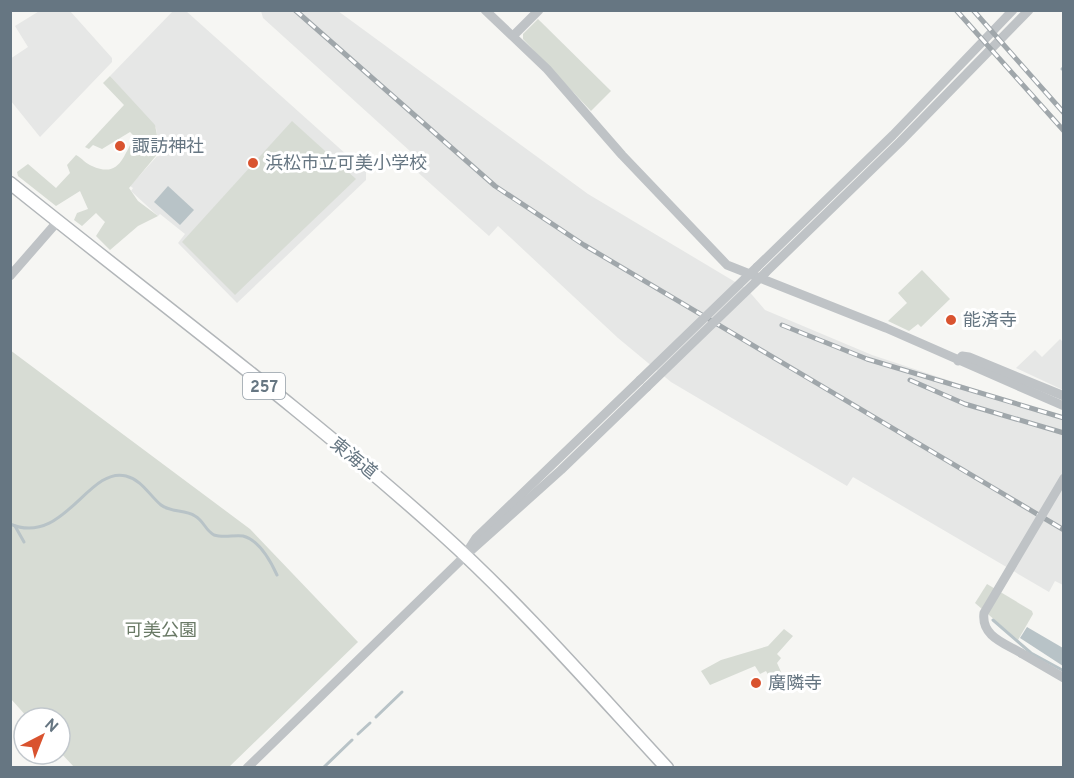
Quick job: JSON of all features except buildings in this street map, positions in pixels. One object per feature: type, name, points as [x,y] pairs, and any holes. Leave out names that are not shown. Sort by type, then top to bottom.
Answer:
[{"type":"highway","name":"東海道","points":[[10,183],[353,457],[465,556],[529,620],[667,768]]},
{"type":"street","points":[[485,10],[543,64],[621,155],[727,265],[886,328],[1064,406]]},
{"type":"street","points":[[513,36],[539,10]]},
{"type":"street","points":[[825,208],[1012,10]]},
{"type":"street","points":[[247,768],[1029,10]]},
{"type":"street","points":[[10,276],[58,221]]},
{"type":"street","points":[[958,361],[962,356],[969,357],[1064,396]]},
{"type":"street","points":[[1064,478],[984,613],[984,625],[990,635],[1064,678]]},
{"type":"shaded area","points":[[41,10],[70,11],[112,58],[112,62],[40,137],[11,101],[10,59],[28,47],[15,26]]},
{"type":"shaded area","name":"浜松市立可美小学校","points":[[173,11],[186,11],[366,172],[366,180],[237,303],[178,243],[185,234],[160,214],[158,216],[131,191],[133,188],[130,186],[160,153],[156,128],[110,76]]},
{"type":"shaded area","points":[[261,11],[338,11],[588,194],[747,289],[765,310],[872,355],[1063,418],[1063,585],[1055,581],[1049,592],[853,477],[847,486],[671,382],[618,338],[498,226],[489,236],[404,160],[411,152],[263,18]]},
{"type":"shaded area","points":[[168,186],[194,210],[180,225],[154,202]]},
{"type":"shaded area","points":[[1060,339],[1063,342],[1063,390],[1016,368],[1035,350],[1042,357]]},
{"type":"shaded area","points":[[1027,627],[1063,648],[1063,666],[1020,638]]},
{"type":"green space","points":[[538,19],[611,91],[591,111],[523,39],[523,34]]},
{"type":"green space","points":[[110,76],[155,125],[160,151],[129,188],[138,201],[158,216],[138,226],[110,250],[96,236],[105,222],[96,213],[82,226],[74,220],[77,213],[88,209],[80,191],[56,206],[18,176],[17,172],[28,164],[56,188],[70,173],[67,165],[76,155],[90,165],[102,169],[115,167],[120,163],[135,137],[130,132],[102,149],[93,145],[89,149],[85,147],[124,105],[103,83]]},
{"type":"green space","points":[[292,121],[356,179],[235,295],[182,242]]},
{"type":"green space","points":[[922,270],[950,299],[921,327],[918,324],[909,331],[888,321],[907,303],[898,293]]},
{"type":"green space","name":"可美公園","points":[[10,350],[250,529],[358,642],[229,767],[74,767],[72,765],[72,706],[17,706],[11,699]]},
{"type":"green space","points":[[987,584],[1032,611],[1033,614],[1018,640],[975,603]]},
{"type":"green space","points":[[784,629],[793,636],[777,654],[781,658],[777,663],[782,674],[771,680],[766,671],[760,674],[755,666],[710,685],[701,671],[721,660],[768,646]]},
{"type":"waterway","points":[[10,524],[29,528],[46,525],[99,483],[112,476],[126,476],[141,484],[161,505],[195,516],[214,535],[249,538],[264,552],[277,575]]},
{"type":"waterway","points":[[15,526],[24,542]]},
{"type":"waterway","points":[[993,620],[1031,653],[1064,671]]},
{"type":"waterway","points":[[376,717],[402,692]]},
{"type":"waterway","points":[[358,734],[370,723]]},
{"type":"waterway","points":[[323,768],[352,740]]},
{"type":"railway","points":[[295,10],[495,186],[584,245],[1064,530]]},
{"type":"railway","points":[[956,10],[1064,131]]},
{"type":"railway","points":[[973,10],[1064,113]]},
{"type":"railway","points":[[782,325],[867,359],[1064,418]]},
{"type":"railway","points":[[910,380],[965,404],[1064,433]]},
{"type":"place","name":"諏訪神社","points":[[120,146]]},
{"type":"place","name":"浜松市立可美小学校","points":[[253,163]]},
{"type":"place","name":"能済寺","points":[[951,320]]},
{"type":"place","name":"廣隣寺","points":[[756,683]]}]
